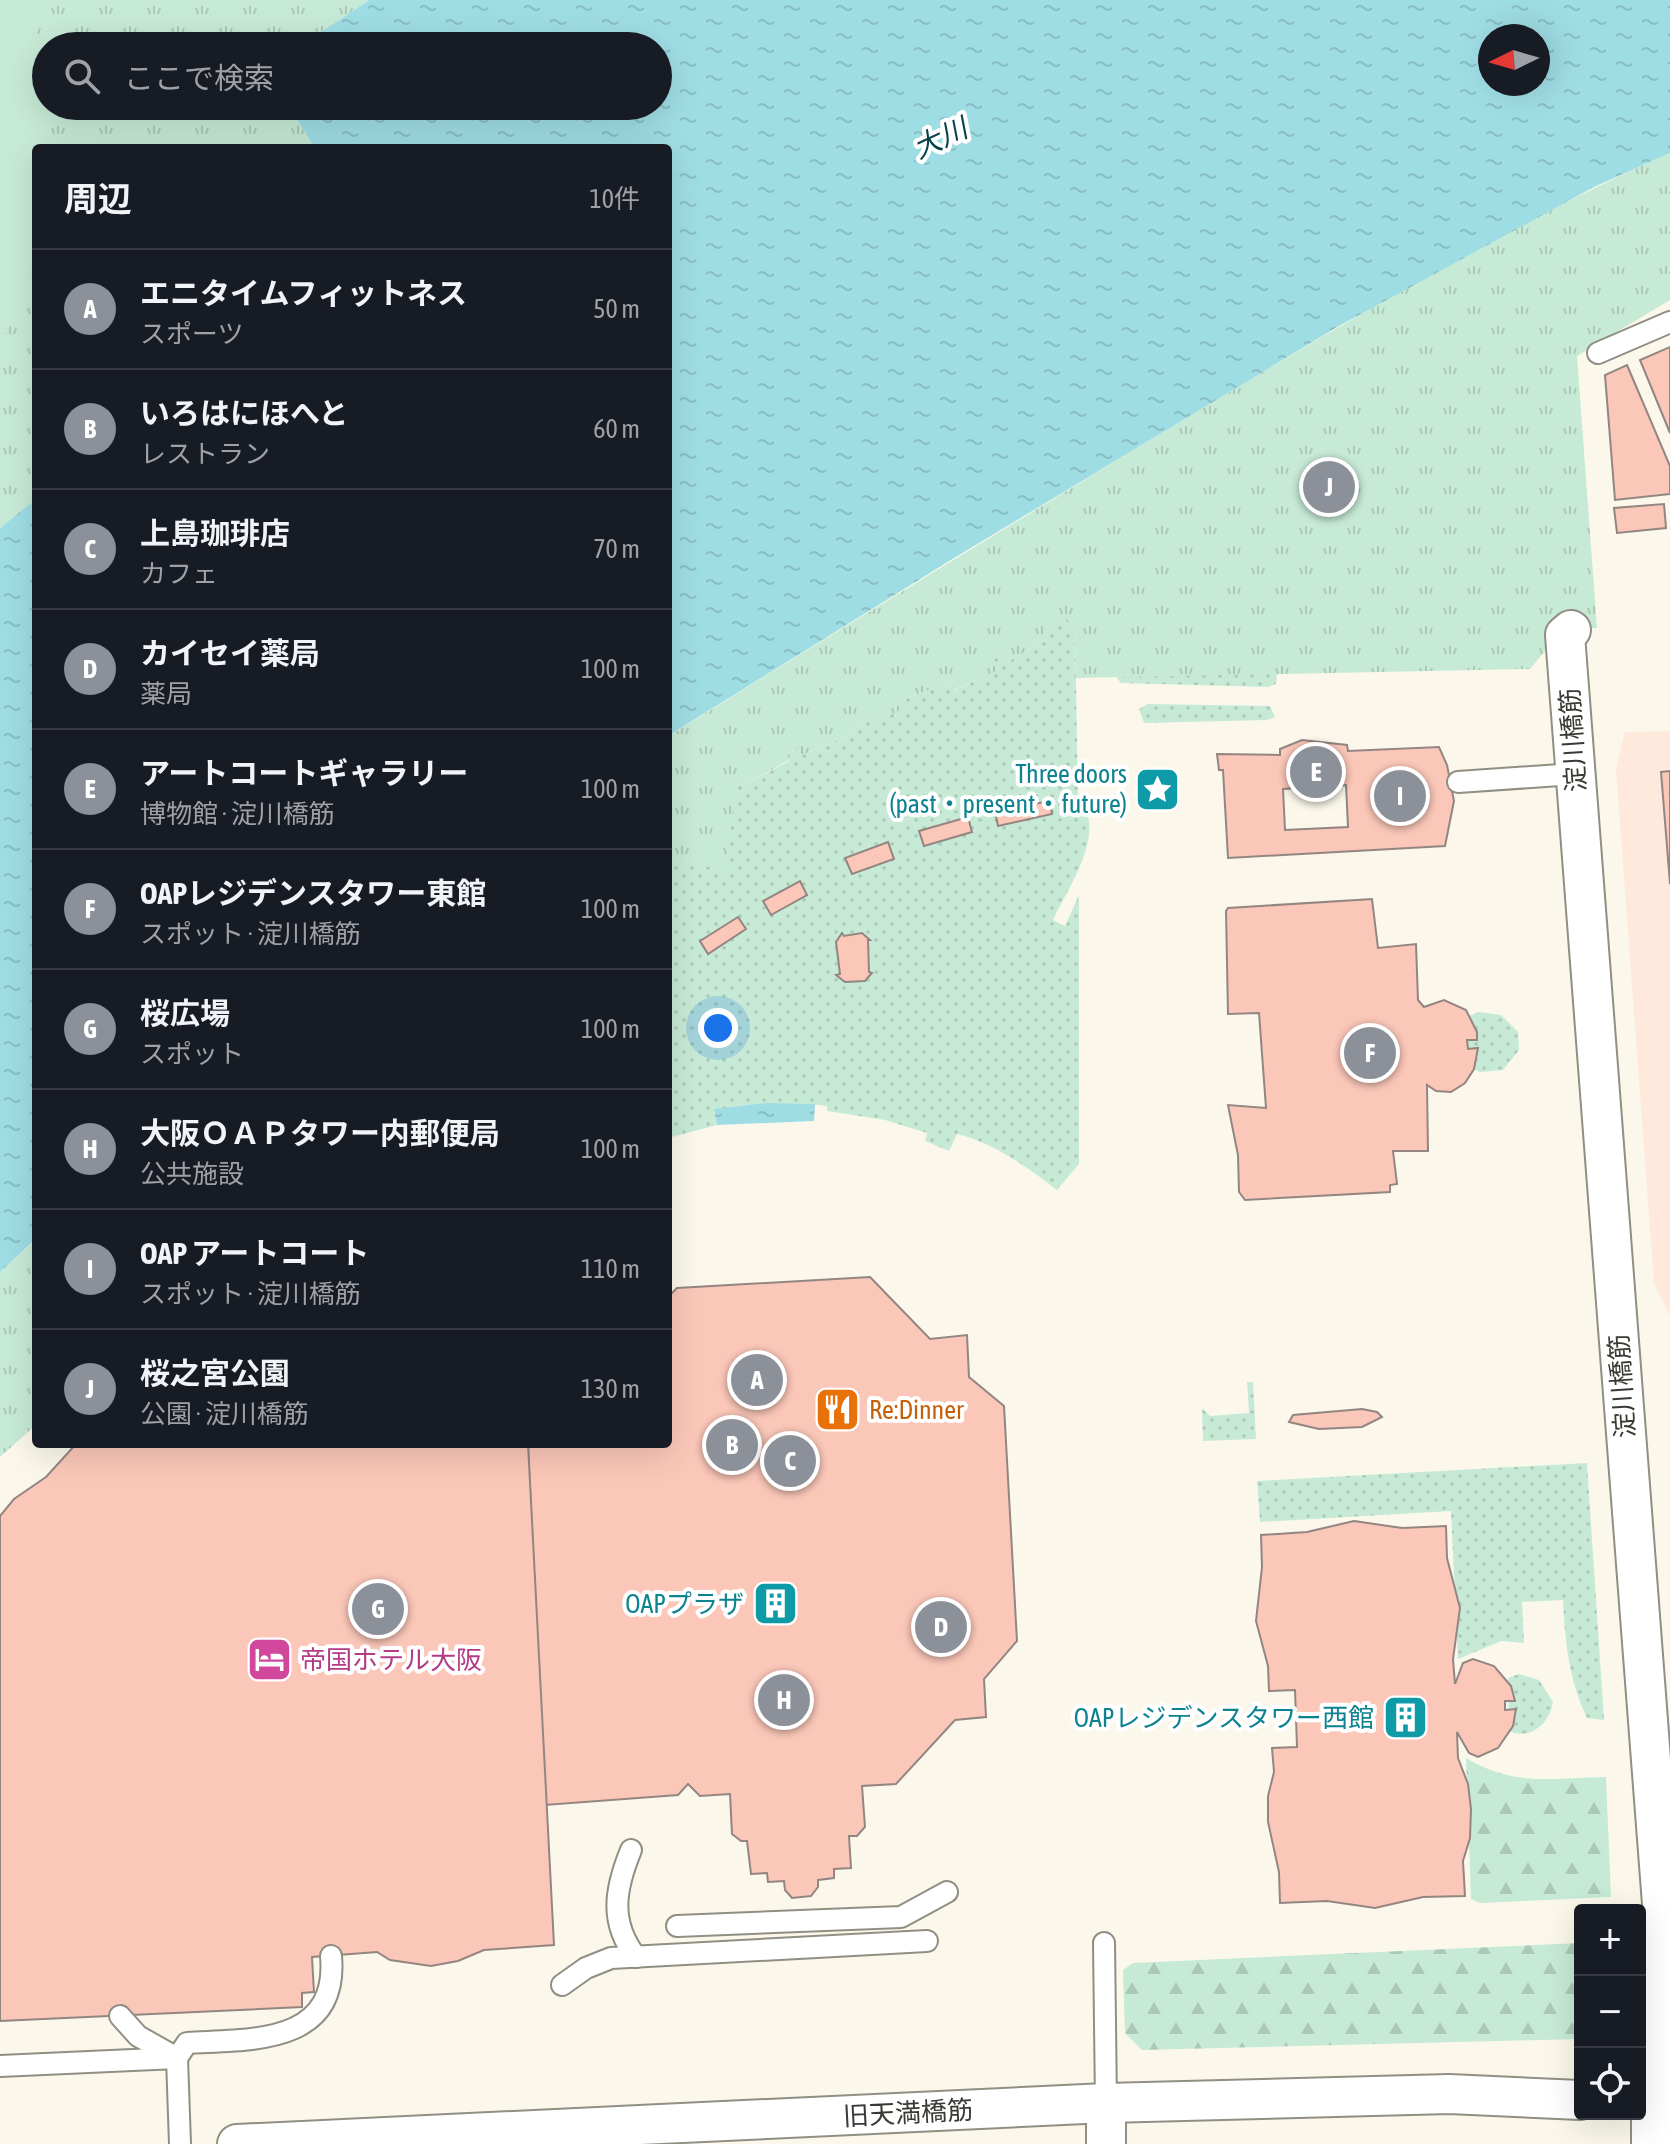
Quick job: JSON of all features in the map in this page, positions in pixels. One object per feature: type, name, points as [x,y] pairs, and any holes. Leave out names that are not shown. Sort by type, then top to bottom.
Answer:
[{"type":"street","name":"淀川橋筋","points":[[1571,630],[1565,635],[1663,1917],[1665,1985],[1660,2081],[1651,2144]]},
{"type":"street","name":"旧天満橋筋","points":[[237,2144],[564,2137],[1106,2103],[1449,2094],[1574,2100]]},
{"type":"street","points":[[1106,2103],[1106,2144]]},
{"type":"lane","points":[[1598,353],[1670,322]]},
{"type":"lane","points":[[1458,782],[1575,774]]},
{"type":"lane","points":[[631,1850],[618,1880],[615,1909],[620,1931],[636,1957]]},
{"type":"lane","points":[[677,1926],[901,1917],[947,1892]]},
{"type":"lane","points":[[562,1985],[596,1963],[636,1957],[927,1941]]},
{"type":"lane","points":[[1104,1943],[1106,2103]]},
{"type":"lane","points":[[180,2144],[177,2058],[187,2043],[269,2038],[300,2027],[323,2003],[331,1988],[331,1956]]},
{"type":"lane","points":[[120,2016],[138,2036],[177,2058]]},
{"type":"lane","points":[[0,2066],[177,2058]]},
{"type":"shaded area","points":[[1670,731],[1670,1316],[1654,1284],[1616,769],[1625,732]]},
{"type":"green space","points":[[0,0],[369,0],[321,32],[32,32],[32,120],[297,120],[312,144],[32,144],[32,502],[0,528]]},
{"type":"green space","points":[[0,0],[27,0],[36,32],[32,32],[32,120],[51,120],[53,144],[32,144],[31,272],[14,319],[0,343]]},
{"type":"green space","points":[[1670,153],[1670,300],[1577,356],[1597,628],[1545,631],[1546,650],[1530,669],[1076,678],[1075,628],[1065,617],[1043,630],[1047,638],[1010,661],[1005,653],[993,660],[998,670],[953,690],[949,682],[900,701],[902,709],[872,724],[868,718],[852,726],[854,733],[802,755],[797,748],[787,753],[789,760],[744,785],[739,778],[730,783],[735,791],[726,871],[690,863],[672,866],[672,734],[1255,376],[1489,242]]},
{"type":"green space","points":[[1116,608],[1277,674],[1276,684],[1268,687],[1121,683],[1117,678]]},
{"type":"green space","points":[[1065,616],[1075,627],[1078,797],[1080,809],[1086,810],[1089,823],[1089,837],[1080,866],[1053,920],[1065,926],[1079,895],[1079,1164],[1057,1190],[1010,1157],[971,1138],[957,1134],[949,1151],[925,1141],[927,1133],[885,1120],[827,1111],[827,1106],[813,1104],[770,1105],[714,1112],[717,1125],[672,1137],[672,866],[689,863],[729,784],[739,777],[744,785],[789,761],[787,753],[798,748],[802,755],[854,733],[852,726],[868,718],[872,723],[900,701],[949,682],[954,690],[997,670],[993,660],[1005,653],[1011,660],[1047,638],[1042,630]]},
{"type":"green space","points":[[1148,704],[1270,706],[1275,717],[1267,720],[1144,723],[1139,709]]},
{"type":"green space","points":[[1479,1012],[1501,1015],[1518,1032],[1519,1050],[1503,1070],[1480,1072],[1474,1069],[1478,1048],[1468,1049],[1467,1040],[1477,1039],[1469,1016]]},
{"type":"green space","points":[[32,1244],[32,1429],[0,1457],[0,1272]]},
{"type":"green space","points":[[1247,1382],[1253,1382],[1256,1439],[1203,1441],[1202,1408],[1210,1416],[1249,1413]]},
{"type":"green space","points":[[1587,1463],[1604,1720],[1587,1718],[1576,1689],[1567,1646],[1563,1600],[1522,1602],[1524,1643],[1501,1641],[1458,1659],[1451,1511],[1260,1522],[1257,1481]]},
{"type":"green space","points":[[1519,1674],[1539,1680],[1553,1702],[1543,1723],[1524,1734],[1509,1731],[1508,1678]]},
{"type":"green space","points":[[1466,1758],[1517,1777],[1606,1777],[1611,1897],[1480,1903],[1471,1899]]},
{"type":"green space","points":[[1574,1943],[1574,2039],[1142,2050],[1125,2033],[1123,1970],[1133,1963]]},
{"type":"water","name":"大川","points":[[369,0],[1670,0],[1670,153],[1594,187],[1339,326],[946,563],[672,734],[672,144],[312,144],[297,120],[672,120],[672,32],[321,32]]},
{"type":"water","points":[[32,502],[32,1243],[0,1272],[0,528]]},
{"type":"water","points":[[766,1103],[815,1104],[814,1121],[717,1125],[714,1109]]},
{"type":"building","points":[[1670,347],[1670,433],[1640,360]]},
{"type":"building","points":[[1627,365],[1670,466],[1670,494],[1615,500],[1605,375]]},
{"type":"building","points":[[1664,504],[1666,528],[1617,533],[1614,508]]},
{"type":"building","points":[[1302,740],[1347,745],[1348,751],[1439,747],[1447,765],[1454,801],[1445,846],[1228,858],[1223,770],[1219,770],[1217,754],[1280,755],[1280,749]],"holes":[[[1346,785],[1348,827],[1285,830],[1283,789]]]},
{"type":"building","points":[[1670,771],[1670,884],[1661,772]]},
{"type":"building","points":[[1050,801],[1052,814],[998,826],[995,811]]},
{"type":"building","points":[[968,817],[972,832],[924,846],[919,831]]},
{"type":"building","points":[[888,842],[894,859],[852,874],[845,858]]},
{"type":"building","points":[[800,881],[807,895],[771,915],[763,901]]},
{"type":"building","points":[[1372,899],[1378,948],[1416,944],[1418,1000],[1424,1007],[1444,1000],[1466,1010],[1477,1032],[1477,1040],[1467,1040],[1468,1049],[1478,1048],[1474,1069],[1465,1083],[1451,1092],[1436,1091],[1427,1085],[1428,1151],[1393,1151],[1397,1184],[1390,1185],[1390,1192],[1245,1200],[1239,1192],[1238,1155],[1228,1105],[1266,1108],[1259,1013],[1228,1014],[1226,911],[1228,908]]},
{"type":"building","points":[[738,917],[746,929],[708,954],[700,941]]},
{"type":"building","points":[[842,933],[844,936],[862,933],[870,940],[869,972],[872,973],[865,981],[845,982],[836,975],[840,974],[836,942]]},
{"type":"building","name":"OAPプラザ","points":[[870,1277],[930,1339],[967,1335],[969,1377],[1004,1406],[1017,1641],[984,1679],[986,1717],[955,1720],[896,1784],[862,1786],[865,1827],[857,1836],[849,1836],[851,1868],[834,1869],[834,1878],[818,1880],[818,1887],[811,1896],[792,1898],[785,1890],[784,1881],[768,1882],[767,1873],[751,1874],[747,1841],[741,1841],[732,1834],[730,1794],[700,1796],[688,1784],[678,1795],[545,1805],[528,1448],[672,1448],[672,1293],[677,1288]]},
{"type":"building","points":[[1362,1409],[1377,1412],[1382,1417],[1362,1427],[1319,1429],[1289,1422],[1293,1415]]},
{"type":"building","name":"帝国ホテル大阪","points":[[72,1448],[528,1448],[554,1945],[484,1950],[458,1961],[431,1966],[390,1960],[377,1952],[312,1957],[314,1992],[302,1993],[302,2007],[0,2021],[0,1516],[14,1499],[46,1477]]},
{"type":"building","name":"OAPレジデンスタワー西館","points":[[1354,1521],[1402,1528],[1446,1526],[1447,1558],[1460,1608],[1453,1659],[1455,1684],[1463,1663],[1473,1659],[1494,1666],[1511,1686],[1515,1701],[1505,1701],[1505,1710],[1516,1709],[1513,1726],[1498,1748],[1478,1757],[1469,1753],[1457,1732],[1458,1758],[1468,1784],[1471,1809],[1470,1838],[1463,1861],[1465,1896],[1423,1897],[1375,1908],[1327,1901],[1280,1903],[1279,1872],[1268,1822],[1268,1796],[1274,1772],[1272,1748],[1297,1747],[1295,1690],[1269,1691],[1268,1666],[1256,1621],[1262,1567],[1261,1535],[1307,1532]]},
{"type":"place","name":"桜之宮公園","points":[[1329,487]]},
{"type":"place","name":"アートコートギャラリー","points":[[1316,772]]},
{"type":"place","name":"Three doors (past・present・future)","points":[[1158,789]]},
{"type":"place","name":"OAP アートコート","points":[[1400,796]]},
{"type":"place","name":"OAPレジデンスタワー東館","points":[[1370,1053]]},
{"type":"place","name":"エニタイムフィットネス","points":[[757,1380]]},
{"type":"place","name":"Re:Dinner","points":[[838,1410]]},
{"type":"place","name":"いろはにほへと","points":[[732,1445]]},
{"type":"place","name":"上島珈琲店","points":[[790,1461]]},
{"type":"place","name":"OAPプラザ","points":[[775,1604]]},
{"type":"place","name":"桜広場","points":[[378,1609]]},
{"type":"place","name":"カイセイ薬局","points":[[941,1627]]},
{"type":"place","name":"帝国ホテル大阪","points":[[269,1660]]},
{"type":"place","name":"大阪ＯＡＰタワー内郵便局","points":[[784,1700]]},
{"type":"place","name":"OAPレジデンスタワー西館","points":[[1405,1718]]}]
